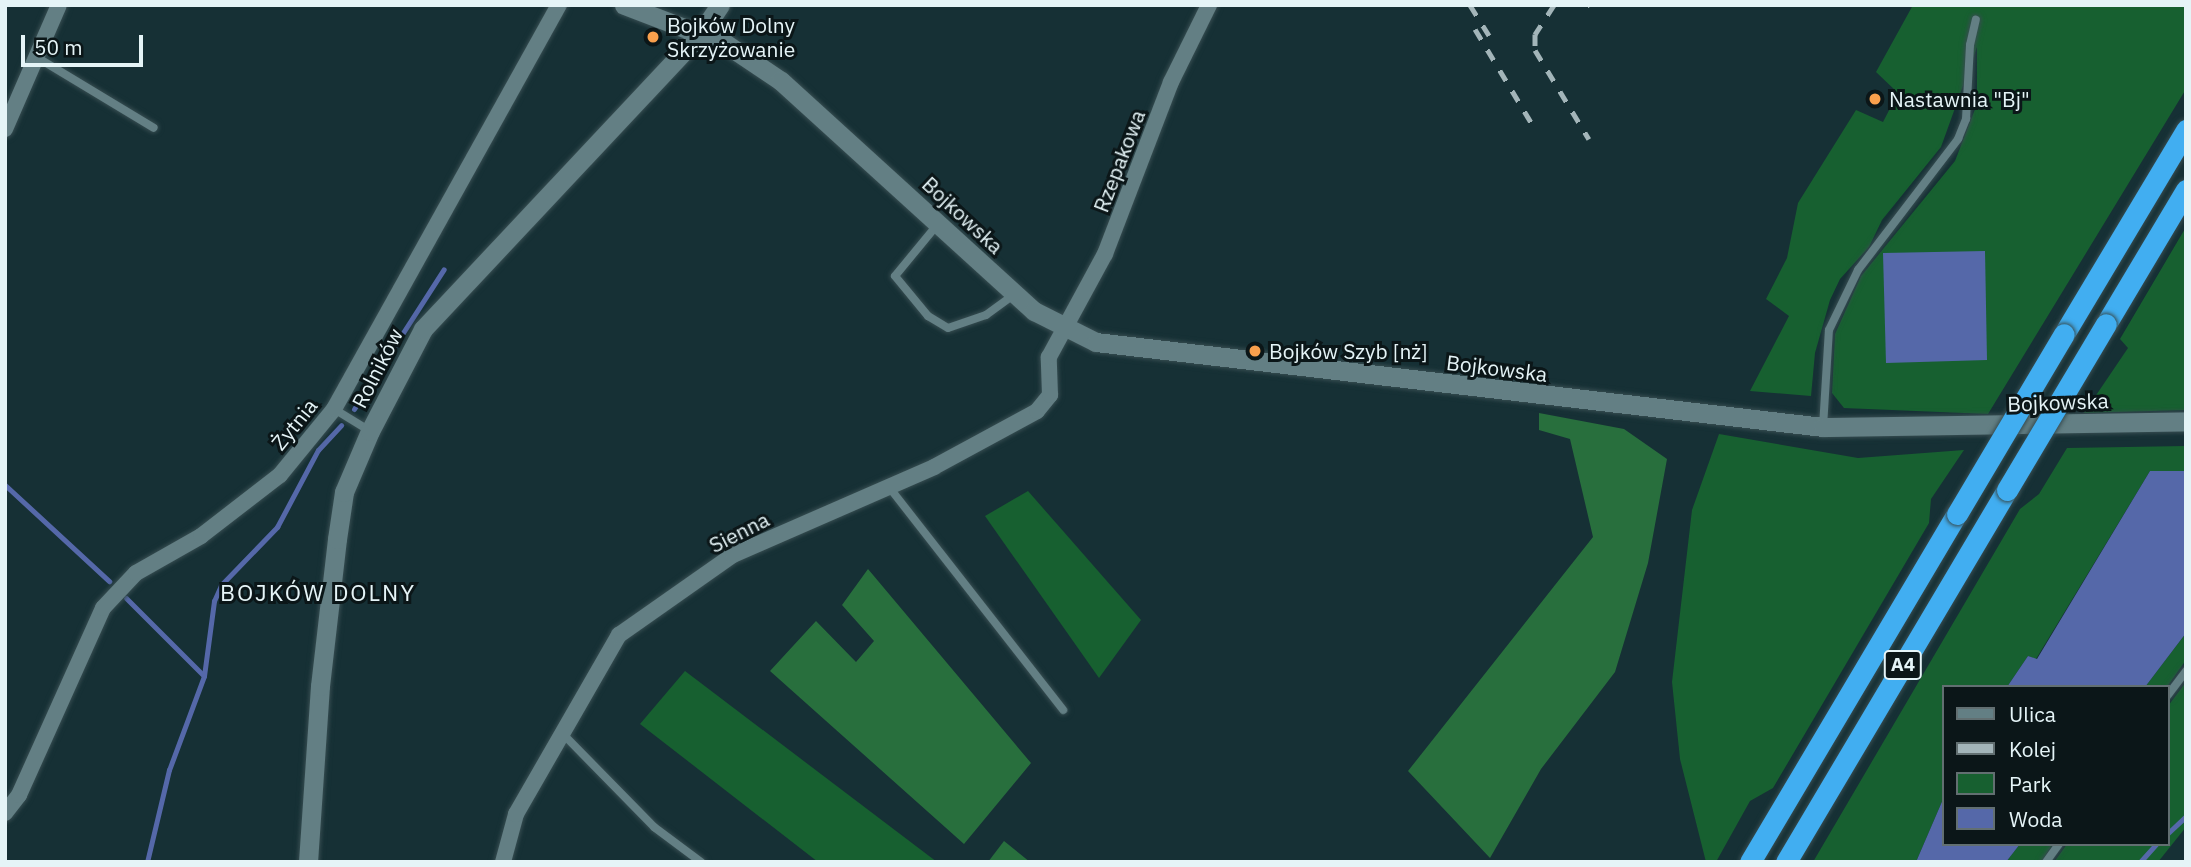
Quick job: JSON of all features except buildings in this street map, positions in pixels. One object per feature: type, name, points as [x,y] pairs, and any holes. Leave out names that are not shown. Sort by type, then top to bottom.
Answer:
[{"type":"highway","name":"A4","points":[[1751,862],[2186,130]]},
{"type":"highway","name":"A4","points":[[1786,862],[2186,190]]},
{"type":"street","points":[[5,129],[59,5]]},
{"type":"street","name":"Żytnia","points":[[5,813],[19,795],[103,608],[136,573],[201,536],[279,475],[334,409],[559,5]]},
{"type":"street","name":"Bojkowska","points":[[624,5],[701,33],[781,81],[1015,294],[1062,328],[1096,342],[1142,350],[1823,426],[2186,421]]},
{"type":"street","name":"Rolników","points":[[308,862],[320,686],[337,539],[344,492],[370,431],[423,328],[701,33],[720,5]]},
{"type":"street","name":"Rzepakowa","points":[[1062,328],[1105,254],[1171,82],[1209,5]]},
{"type":"street","name":"Sienna","points":[[503,862],[516,814],[619,635],[662,601],[733,555],[889,487],[997,436],[1037,411],[1049,395],[1049,357],[1062,328]]},
{"type":"lane","points":[[1823,426],[1825,361],[1833,319],[1858,270],[1958,139],[1966,119],[1970,45],[1976,20]]},
{"type":"lane","points":[[38,58],[154,128]]},
{"type":"lane","points":[[939,224],[895,276],[928,316],[948,328],[986,315],[1015,294]]},
{"type":"lane","points":[[334,409],[370,431]]},
{"type":"lane","points":[[889,487],[1063,710]]},
{"type":"lane","points":[[2170,692],[2186,671]]},
{"type":"lane","points":[[562,732],[654,827],[701,862]]},
{"type":"lane","points":[[2046,862],[2058,846]]},
{"type":"green space","points":[[1913,5],[2186,5],[2186,89],[1988,414],[1844,408],[1832,393],[1835,334],[1861,276],[1955,161],[1977,104],[1977,47],[1941,147],[1882,220],[1869,247],[1840,279],[1830,300],[1815,353],[1811,396],[1750,391],[1789,316],[1766,299],[1787,258],[1798,203],[1856,110],[1883,122],[1898,93],[1876,72]]},
{"type":"green space","points":[[2186,227],[2186,410],[2084,413],[2128,348],[2120,339]]},
{"type":"green space","points":[[1539,413],[1624,429],[1667,459],[1648,563],[1615,672],[1541,769],[1490,858],[1408,771],[1593,537],[1570,439],[1539,430]]},
{"type":"green space","points":[[1719,434],[1858,458],[1964,450],[1931,499],[1929,523],[1773,788],[1750,801],[1716,862],[1706,862],[1680,759],[1672,682],[1692,510]]},
{"type":"green space","points":[[2186,446],[2186,471],[2150,471],[2036,659],[2028,656],[2008,685],[1942,685],[1942,802],[1916,862],[1813,862],[2020,509],[2039,494],[2067,448]]},
{"type":"green space","points":[[1028,491],[1141,620],[1099,678],[985,516]]},
{"type":"green space","points":[[868,569],[1031,763],[964,844],[770,671],[816,621],[856,662],[874,641],[842,605]]},
{"type":"green space","points":[[2186,633],[2186,660],[2168,685],[2147,685]]},
{"type":"green space","points":[[685,671],[937,862],[818,862],[640,724]]},
{"type":"green space","points":[[2186,682],[2186,827],[2158,862],[2054,862],[2066,846],[2170,846],[2170,703]]},
{"type":"green space","points":[[1004,841],[1030,862],[988,862]]},
{"type":"green space","points":[[2018,846],[2052,846],[2041,862],[2006,862]]},
{"type":"water","points":[[1985,251],[1987,360],[1886,363],[1883,253]]},
{"type":"water","points":[[2150,471],[2186,471],[2186,633],[2147,685],[2008,685],[2028,656],[2037,659]]},
{"type":"water","points":[[1942,802],[1942,846],[2018,846],[2006,862],[1916,862]]},
{"type":"waterway","points":[[354,409],[444,269]]},
{"type":"waterway","points":[[147,862],[169,770],[204,676],[214,601],[221,585],[277,527],[318,450],[341,425]]},
{"type":"waterway","points":[[5,485],[109,581]]},
{"type":"waterway","points":[[126,598],[204,676]]},
{"type":"waterway","points":[[2170,831],[2186,816]]},
{"type":"waterway","points":[[2140,862],[2154,846]]},
{"type":"railway","points":[[1470,5],[1489,35]]},
{"type":"railway","points":[[1554,5],[1535,34],[1535,50],[1589,139]]},
{"type":"railway","points":[[1475,29],[1535,129]]},
{"type":"place","name":"Bojków Dolny Skrzyżowanie","points":[[653,37]]},
{"type":"place","name":"Nastawnia \"Bj\"","points":[[1875,99]]},
{"type":"place","name":"Bojków Szyb [nż]","points":[[1255,351]]},
{"type":"district","name":"BOJKÓW DOLNY","points":[[318,592]]}]
